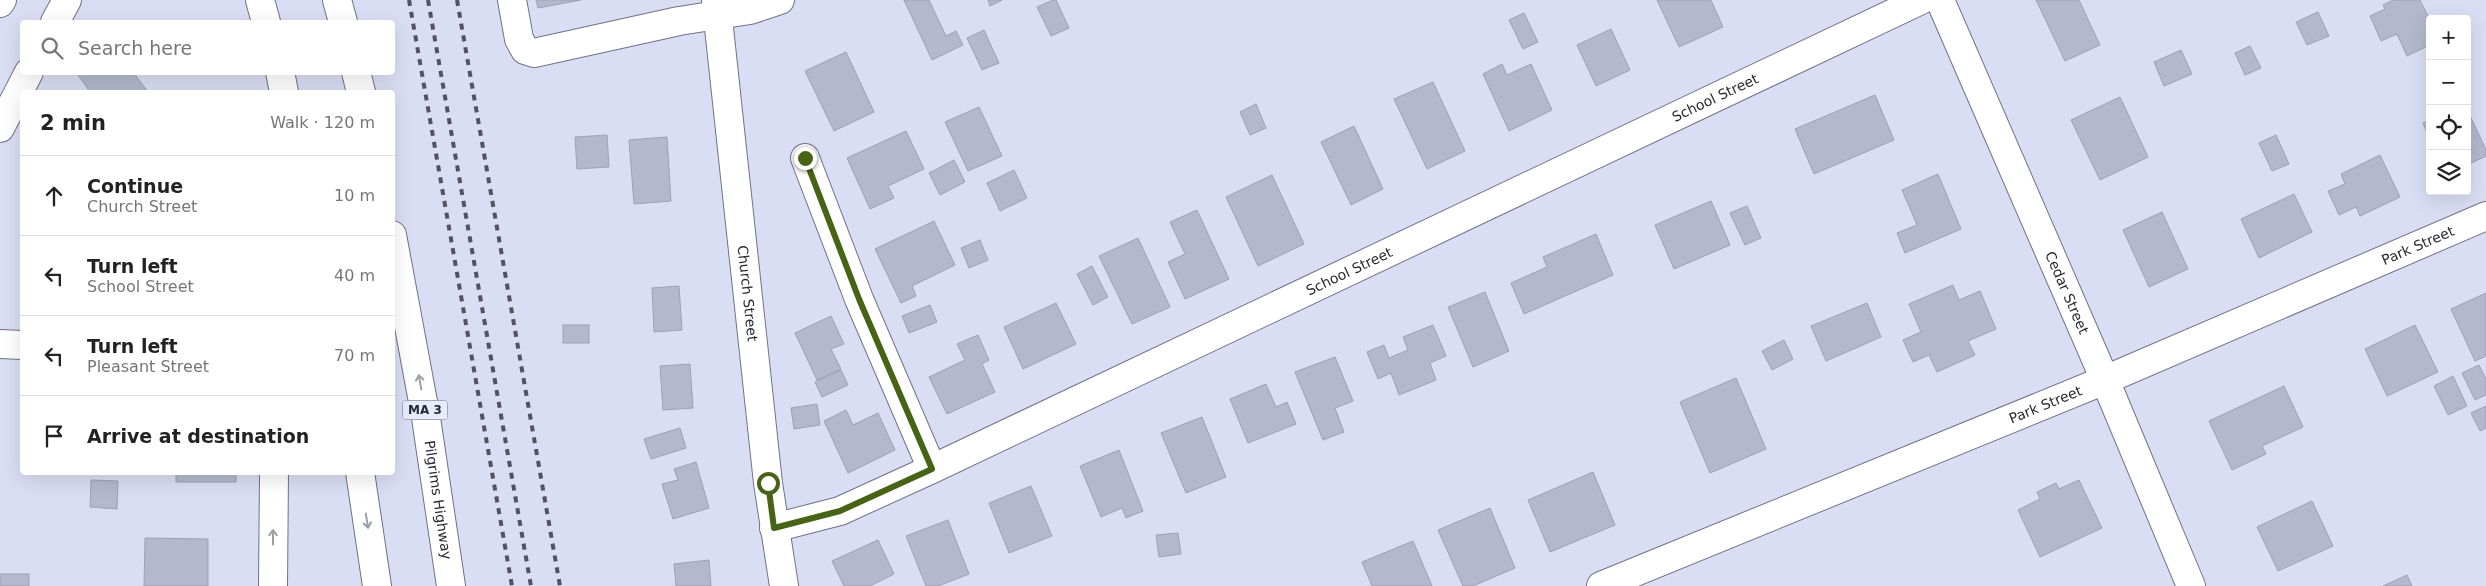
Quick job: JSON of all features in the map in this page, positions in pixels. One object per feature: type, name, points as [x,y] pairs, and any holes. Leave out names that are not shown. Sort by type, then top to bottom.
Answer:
[{"type":"main road","points":[[56,20],[67,0]]},
{"type":"main road","points":[[260,0],[265,20]]},
{"type":"main road","points":[[337,0],[342,20]]},
{"type":"main road","points":[[512,0],[519,39],[525,50],[534,53],[679,21],[717,8],[750,10],[780,0]]},
{"type":"main road","name":"School Street","points":[[774,528],[840,511],[932,469],[1921,0]]},
{"type":"main road","name":"Cedar Street","points":[[1940,0],[2105,380],[2191,586]]},
{"type":"main road","name":"Church Street","points":[[717,8],[774,528],[784,586]]},
{"type":"main road","points":[[0,128],[27,75]]},
{"type":"main road","points":[[281,75],[284,90]]},
{"type":"main road","points":[[357,75],[360,90]]},
{"type":"main road","points":[[805,158],[859,299],[932,469]]},
{"type":"main road","name":"Park Street","points":[[1601,586],[2105,380],[2486,216]]},
{"type":"main road","name":"Pilgrims Highway","points":[[395,251],[424,409],[451,586]]},
{"type":"main road","points":[[0,344],[20,345]]},
{"type":"main road","points":[[273,586],[274,475]]},
{"type":"main road","points":[[360,475],[377,586]]},
{"type":"building","points":[[536,0],[581,0],[538,8]]},
{"type":"building","points":[[904,0],[929,0],[946,36],[956,31],[963,45],[932,60]]},
{"type":"building","points":[[988,0],[1002,0],[990,6]]},
{"type":"building","points":[[1056,0],[1069,28],[1051,36],[1037,7]]},
{"type":"building","points":[[1657,0],[1711,0],[1723,27],[1679,47]]},
{"type":"building","points":[[2036,0],[2079,0],[2100,45],[2065,61]]},
{"type":"building","points":[[2393,0],[2420,0],[2428,15],[2426,47],[2407,56],[2397,34],[2381,41],[2370,16],[2385,9],[2383,5]]},
{"type":"building","points":[[2318,12],[2329,36],[2307,45],[2296,22]]},
{"type":"building","points":[[1524,13],[1538,42],[1523,49],[1509,20]]},
{"type":"building","points":[[1611,29],[1630,70],[1596,86],[1577,45]]},
{"type":"building","points":[[984,30],[999,63],[982,70],[967,38]]},
{"type":"building","points":[[2250,46],[2261,68],[2245,75],[2235,53]]},
{"type":"building","points":[[2181,50],[2192,74],[2164,86],[2154,62]]},
{"type":"building","points":[[846,52],[874,112],[834,131],[805,71]]},
{"type":"building","points":[[1502,64],[1507,75],[1531,64],[1552,110],[1509,131],[1483,74]]},
{"type":"building","points":[[78,75],[135,75],[146,90],[89,90]]},
{"type":"building","points":[[1433,82],[1465,151],[1427,169],[1394,99]]},
{"type":"building","points":[[1875,95],[1894,140],[1814,174],[1795,129]]},
{"type":"building","points":[[2120,97],[2148,157],[2100,180],[2071,120]]},
{"type":"building","points":[[1256,104],[1266,128],[1250,135],[1240,112]]},
{"type":"building","points":[[979,107],[1002,156],[968,171],[945,122]]},
{"type":"building","points":[[2471,118],[2486,150],[2486,156],[2471,163]]},
{"type":"building","points":[[1354,126],[1383,189],[1351,205],[1321,142]]},
{"type":"building","points":[[906,131],[924,169],[888,186],[894,198],[870,209],[847,158]]},
{"type":"building","points":[[607,135],[609,167],[577,169],[575,137]]},
{"type":"building","points":[[2276,135],[2289,164],[2272,171],[2259,143]]},
{"type":"building","points":[[667,137],[671,201],[634,204],[629,140]]},
{"type":"building","points":[[2380,155],[2400,197],[2360,216],[2356,207],[2339,215],[2328,191],[2345,184],[2341,174]]},
{"type":"building","points":[[954,160],[965,182],[940,195],[929,173]]},
{"type":"building","points":[[1014,170],[1027,198],[1000,211],[987,183]]},
{"type":"building","points":[[1938,174],[1961,229],[1905,253],[1897,233],[1917,225],[1902,190]]},
{"type":"building","points":[[1272,175],[1304,244],[1258,266],[1226,197]]},
{"type":"building","points":[[2294,194],[2312,232],[2259,258],[2241,219]]},
{"type":"building","points":[[1711,201],[1730,245],[1674,269],[1655,225]]},
{"type":"building","points":[[1747,206],[1761,238],[1745,245],[1730,213]]},
{"type":"building","points":[[1197,210],[1229,279],[1185,299],[1168,262],[1185,254],[1170,222]]},
{"type":"building","points":[[2162,212],[2188,269],[2149,287],[2123,230]]},
{"type":"building","points":[[934,221],[955,265],[912,286],[916,296],[901,303],[875,249]]},
{"type":"building","points":[[1596,234],[1613,275],[1524,314],[1511,283],[1547,267],[1543,257]]},
{"type":"building","points":[[1138,238],[1170,307],[1132,324],[1099,256]]},
{"type":"building","points":[[980,240],[988,260],[969,268],[961,248]]},
{"type":"building","points":[[1092,266],[1108,297],[1093,305],[1077,274]]},
{"type":"building","points":[[1953,285],[1959,300],[1980,291],[1996,329],[1968,341],[1975,355],[1937,372],[1929,355],[1913,362],[1903,340],[1921,332],[1909,304]]},
{"type":"building","points":[[679,286],[682,330],[654,332],[652,288]]},
{"type":"building","points":[[1485,292],[1509,351],[1473,367],[1448,307]]},
{"type":"building","points":[[2486,293],[2486,356],[2475,361],[2451,309]]},
{"type":"building","points":[[1056,303],[1076,344],[1023,369],[1004,327]]},
{"type":"building","points":[[1867,303],[1881,337],[1826,361],[1811,326]]},
{"type":"building","points":[[930,305],[937,322],[909,333],[902,316]]},
{"type":"building","points":[[831,316],[844,344],[831,349],[841,369],[817,380],[795,333]]},
{"type":"building","points":[[563,325],[589,325],[589,343],[563,343]]},
{"type":"building","points":[[1433,325],[1446,356],[1430,363],[1436,380],[1399,395],[1391,373],[1378,379],[1367,352],[1384,345],[1389,358],[1408,350],[1403,337]]},
{"type":"building","points":[[2415,325],[2438,372],[2387,396],[2365,349]]},
{"type":"building","points":[[978,335],[989,360],[982,364],[995,392],[947,414],[929,377],[965,360],[957,344]]},
{"type":"building","points":[[1784,340],[1793,359],[1772,370],[1762,351]]},
{"type":"building","points":[[1335,357],[1353,401],[1335,408],[1344,432],[1323,440],[1295,372]]},
{"type":"building","points":[[690,364],[693,408],[663,410],[660,366]]},
{"type":"building","points":[[2479,365],[2486,379],[2486,395],[2475,400],[2462,373]]},
{"type":"building","points":[[841,370],[848,385],[822,397],[815,382]]},
{"type":"building","points":[[2453,376],[2467,406],[2448,415],[2434,386]]},
{"type":"building","points":[[1736,378],[1766,449],[1710,473],[1680,402]]},
{"type":"building","points":[[1266,384],[1276,407],[1287,402],[1296,424],[1248,443],[1230,399]]},
{"type":"building","points":[[2284,386],[2303,427],[2262,446],[2266,454],[2232,470],[2209,421]]},
{"type":"building","points":[[817,404],[820,425],[794,429],[791,408]]},
{"type":"building","points":[[2486,406],[2486,428],[2480,431],[2471,413]]},
{"type":"building","points":[[846,410],[853,425],[878,413],[895,450],[848,473],[824,421]]},
{"type":"building","points":[[1202,417],[1226,477],[1186,493],[1161,433]]},
{"type":"building","points":[[680,428],[686,448],[651,459],[644,439]]},
{"type":"building","points":[[1119,450],[1143,511],[1126,518],[1122,508],[1101,517],[1080,466]]},
{"type":"building","points":[[696,462],[709,508],[673,519],[662,484],[678,480],[674,469]]},
{"type":"building","points":[[1593,472],[1615,525],[1550,552],[1528,500]]},
{"type":"building","points":[[176,475],[236,475],[236,482],[176,482]]},
{"type":"building","points":[[91,480],[118,481],[117,509],[90,507]]},
{"type":"building","points":[[2079,480],[2102,528],[2040,557],[2018,510],[2040,499],[2037,492],[2056,483],[2059,489]]},
{"type":"building","points":[[1031,486],[1052,536],[1009,553],[989,503]]},
{"type":"building","points":[[2312,501],[2333,546],[2278,571],[2257,527]]},
{"type":"building","points":[[1490,508],[1515,568],[1473,586],[1463,586],[1438,530]]},
{"type":"building","points":[[948,520],[969,574],[938,586],[926,586],[906,536]]},
{"type":"building","points":[[1178,533],[1181,554],[1159,557],[1156,535]]},
{"type":"building","points":[[145,538],[208,539],[208,586],[144,586]]},
{"type":"building","points":[[878,540],[894,574],[870,586],[844,586],[832,561]]},
{"type":"building","points":[[1413,541],[1432,586],[1372,586],[1362,562]]},
{"type":"building","points":[[709,560],[711,586],[676,586],[674,564]]},
{"type":"building","points":[[0,574],[29,574],[29,586],[0,586]]},
{"type":"building","points":[[2407,575],[2412,586],[2383,586]]},
{"type":"railway","points":[[409,0],[512,586]]},
{"type":"railway","points":[[428,0],[531,586]]},
{"type":"railway","points":[[457,0],[560,586]]},
{"type":"route","points":[[768,483],[774,528],[819,518],[840,511],[932,469],[859,299],[805,158]]}]
